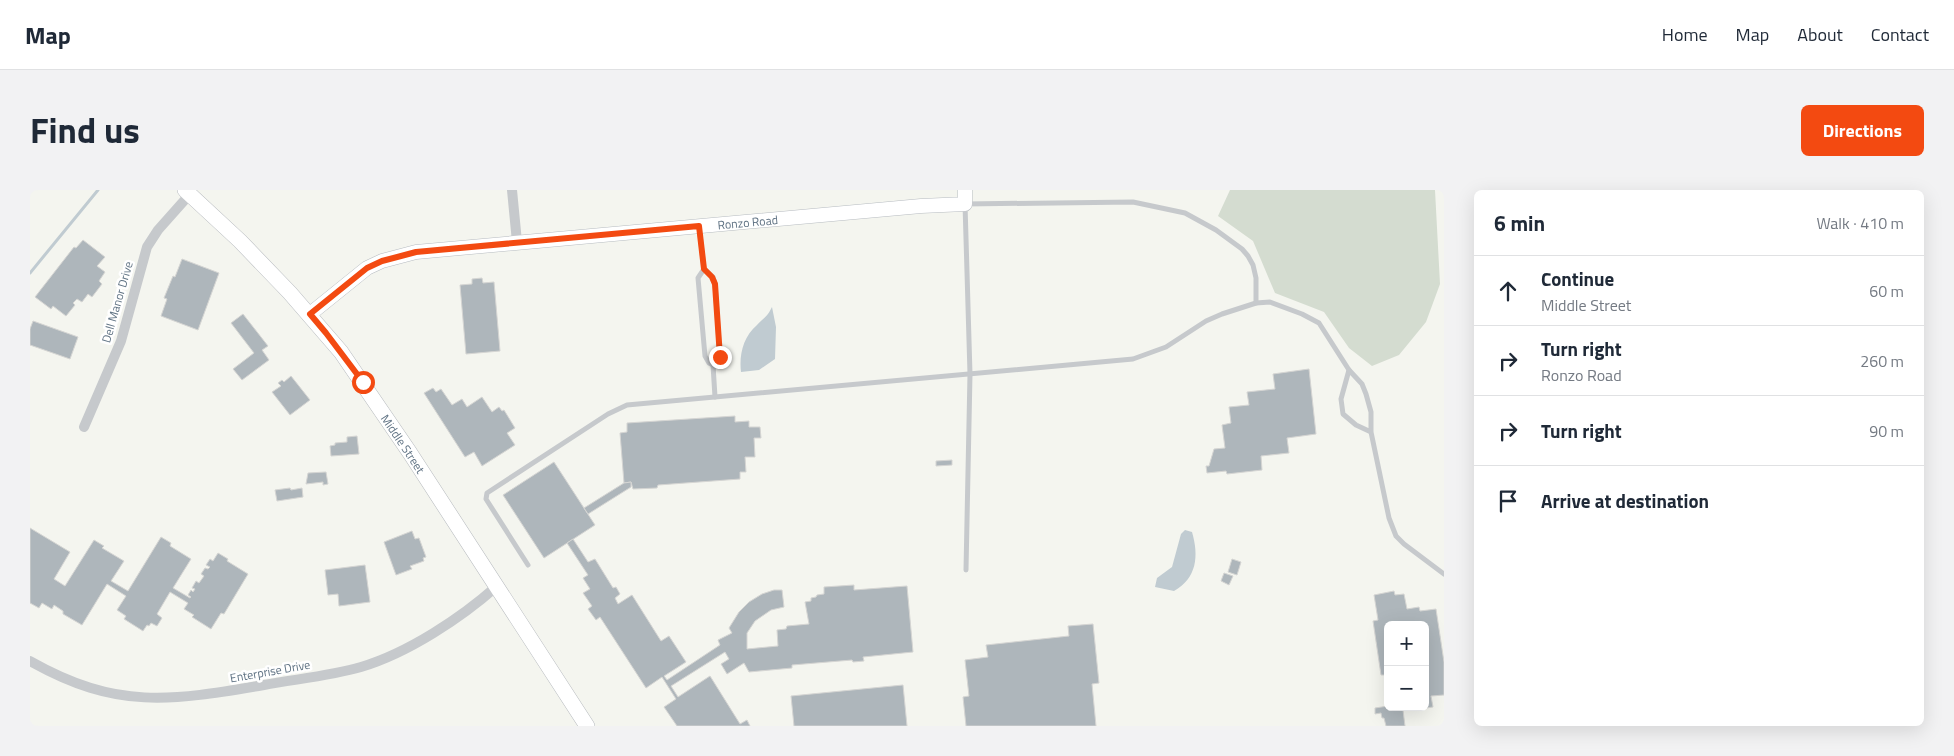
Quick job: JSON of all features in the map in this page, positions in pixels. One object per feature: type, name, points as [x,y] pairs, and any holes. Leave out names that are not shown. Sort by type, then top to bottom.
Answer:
[{"type":"main road","name":"Middle Street","points":[[188,192],[240,241],[310,314],[341,352],[376,401],[587,726]]},
{"type":"main road","name":"Ronzo Road","points":[[310,314],[352,279],[382,261],[416,252],[933,205],[965,197]]},
{"type":"street","points":[[512,190],[517,242]]},
{"type":"street","name":"Dell Manor Drive","points":[[84,427],[121,341],[147,247],[188,192]]},
{"type":"street","name":"Enterprise Drive","points":[[30,661],[74,683],[99,691],[152,699],[202,696],[336,673],[384,659],[424,638],[482,599],[497,586]]},
{"type":"lane","points":[[966,570],[970,374],[965,197],[1133,202],[1185,213],[1216,230],[1235,243],[1248,256],[1256,278],[1256,304]]},
{"type":"lane","points":[[699,226],[704,269],[712,277],[715,284],[720,357],[713,365],[715,397]]},
{"type":"lane","points":[[704,269],[698,278],[700,304],[705,356],[708,363],[713,365]]},
{"type":"lane","points":[[528,565],[486,499],[487,493],[608,414],[627,406],[1132,359],[1166,347],[1206,321],[1222,314],[1256,304],[1276,304],[1319,323],[1348,370],[1362,384],[1371,412],[1371,432],[1389,518],[1396,536],[1444,574]]},
{"type":"lane","points":[[1348,370],[1341,399],[1343,414],[1356,425],[1371,432]]},
{"type":"shaded area","points":[[1230,190],[1435,190],[1440,284],[1426,322],[1399,355],[1372,366],[1349,348],[1324,312],[1275,293],[1253,241],[1218,216]]},
{"type":"shaded area","points":[[772,307],[776,327],[775,359],[759,370],[741,372],[741,353],[745,341]]},
{"type":"shaded area","points":[[1185,530],[1192,532],[1194,541],[1195,558],[1192,573],[1182,586],[1174,591],[1155,587],[1157,578],[1172,567],[1181,534]]},
{"type":"building","points":[[83,240],[105,257],[97,266],[105,272],[99,281],[102,284],[92,297],[88,294],[82,302],[77,299],[73,303],[75,305],[66,316],[53,306],[51,309],[35,297],[74,247],[76,248]]},
{"type":"building","points":[[182,259],[219,273],[198,330],[161,316],[167,299],[164,298]]},
{"type":"building","points":[[482,278],[483,283],[494,282],[500,351],[466,354],[460,285],[472,284],[472,279]]},
{"type":"building","points":[[243,314],[268,346],[262,350],[269,360],[242,380],[233,369],[254,353],[231,323]]},
{"type":"building","points":[[33,321],[78,337],[70,359],[30,345],[30,329]]},
{"type":"building","points":[[1309,369],[1316,434],[1287,438],[1289,453],[1261,456],[1262,470],[1227,474],[1226,471],[1207,473],[1206,466],[1209,466],[1214,449],[1225,448],[1222,425],[1231,423],[1229,407],[1249,405],[1247,392],[1275,389],[1273,374]]},
{"type":"building","points":[[291,376],[310,400],[290,415],[272,392],[281,386],[278,383],[282,380],[284,382]]},
{"type":"building","points":[[433,388],[436,392],[441,389],[452,405],[462,399],[467,407],[482,397],[492,412],[499,407],[502,411],[504,410],[515,428],[507,433],[515,445],[482,466],[474,452],[465,457],[424,393]]},
{"type":"building","points":[[735,416],[735,422],[749,421],[749,427],[760,427],[761,438],[754,438],[755,457],[745,457],[746,472],[740,472],[740,479],[658,485],[657,488],[633,489],[631,482],[624,483],[620,433],[627,432],[627,423]]},
{"type":"building","points":[[357,436],[359,454],[331,456],[330,446],[335,445],[335,443],[347,442],[347,437]]},
{"type":"building","points":[[952,460],[952,465],[936,466],[936,461]]},
{"type":"building","points":[[554,462],[595,525],[544,558],[503,495]]},
{"type":"building","points":[[326,472],[328,484],[323,485],[323,482],[306,484],[308,473]]},
{"type":"building","points":[[631,482],[631,487],[588,514],[584,508],[624,483]]},
{"type":"building","points":[[290,488],[291,490],[302,488],[303,497],[277,501],[275,490]]},
{"type":"building","points":[[30,528],[70,552],[54,579],[65,586],[94,540],[104,546],[102,548],[124,561],[111,581],[128,591],[161,537],[171,543],[170,546],[191,559],[173,588],[190,598],[188,595],[191,590],[193,592],[195,589],[192,588],[196,581],[199,583],[204,576],[201,574],[205,568],[208,569],[210,567],[206,565],[210,559],[213,561],[218,553],[248,574],[224,614],[221,613],[211,629],[192,617],[194,615],[184,609],[188,603],[170,592],[157,614],[162,618],[157,626],[151,623],[143,631],[124,619],[126,616],[117,610],[126,596],[107,584],[82,625],[63,614],[63,611],[54,605],[52,609],[42,603],[39,608],[30,603]]},
{"type":"building","points":[[412,531],[415,539],[419,538],[426,557],[423,558],[424,561],[410,566],[412,569],[396,575],[384,542]]},
{"type":"building","points":[[573,539],[588,562],[595,559],[613,588],[616,587],[620,594],[615,598],[618,604],[632,595],[661,641],[669,636],[686,662],[664,676],[667,680],[720,645],[718,640],[732,633],[729,628],[739,612],[749,602],[762,594],[774,590],[782,590],[784,607],[771,610],[755,621],[747,633],[747,649],[778,646],[777,630],[786,629],[787,626],[809,624],[805,602],[811,601],[811,598],[817,595],[824,594],[824,587],[854,585],[854,590],[907,586],[913,652],[863,657],[864,661],[853,662],[852,660],[792,665],[792,668],[749,672],[744,663],[727,674],[721,664],[729,659],[725,652],[671,686],[678,697],[710,676],[740,724],[747,720],[750,726],[677,726],[664,707],[676,699],[662,677],[646,688],[600,617],[596,620],[588,609],[592,606],[583,593],[590,589],[583,578],[588,575],[567,543]]},
{"type":"building","points":[[1232,559],[1241,562],[1237,575],[1228,572]]},
{"type":"building","points":[[365,565],[370,602],[339,606],[338,594],[328,595],[325,570]]},
{"type":"building","points":[[1224,573],[1233,576],[1229,585],[1221,581]]},
{"type":"building","points":[[1394,591],[1395,595],[1404,594],[1407,609],[1419,607],[1420,611],[1436,609],[1444,662],[1444,695],[1431,696],[1433,707],[1429,708],[1429,621],[1384,621],[1384,675],[1381,675],[1373,621],[1378,620],[1374,595]]},
{"type":"building","points":[[1093,624],[1099,683],[1092,684],[1096,726],[966,726],[963,697],[969,696],[965,660],[988,657],[986,645],[1069,636],[1068,626]]},
{"type":"building","points":[[903,685],[907,726],[794,726],[791,696]]},
{"type":"building","points":[[1384,707],[1384,711],[1403,711],[1405,726],[1386,726],[1381,713],[1375,714],[1375,708]]},
{"type":"waterway","points":[[30,273],[98,190]]},
{"type":"route","points":[[363,382],[310,314],[352,279],[367,268],[382,261],[416,252],[699,226],[704,269],[712,277],[715,284],[720,357]]}]
